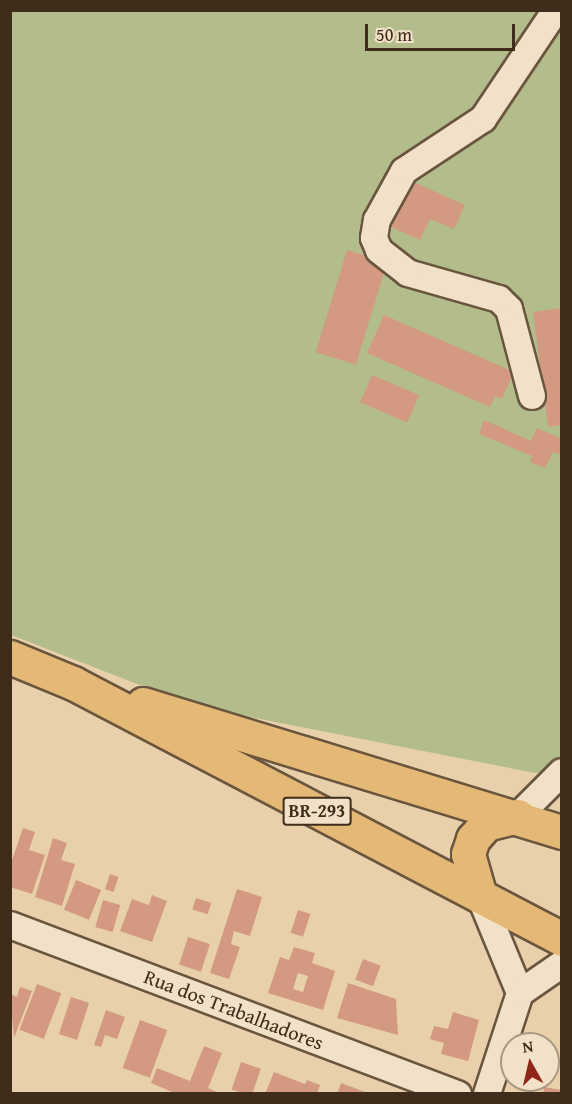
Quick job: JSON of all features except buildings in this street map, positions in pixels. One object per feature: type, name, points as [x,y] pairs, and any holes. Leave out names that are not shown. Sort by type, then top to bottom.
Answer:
[{"type":"highway","name":"BR-293","points":[[10,657],[73,683],[561,939]]},
{"type":"highway","name":"BR-293","points":[[73,683],[518,816],[561,832]]},
{"type":"highway","points":[[480,896],[468,854],[473,839],[486,824],[518,816]]},
{"type":"street","points":[[532,396],[510,309],[499,299],[408,273],[379,250],[374,238],[377,220],[404,171],[483,119],[556,10]]},
{"type":"street","points":[[518,816],[561,772]]},
{"type":"street","points":[[480,896],[520,993]]},
{"type":"street","name":"Rua dos Trabalhadores","points":[[10,925],[458,1094]]},
{"type":"street","points":[[487,1094],[520,993],[561,964]]},
{"type":"green space","points":[[10,11],[561,11],[561,771],[535,773],[194,706],[11,635]]}]
